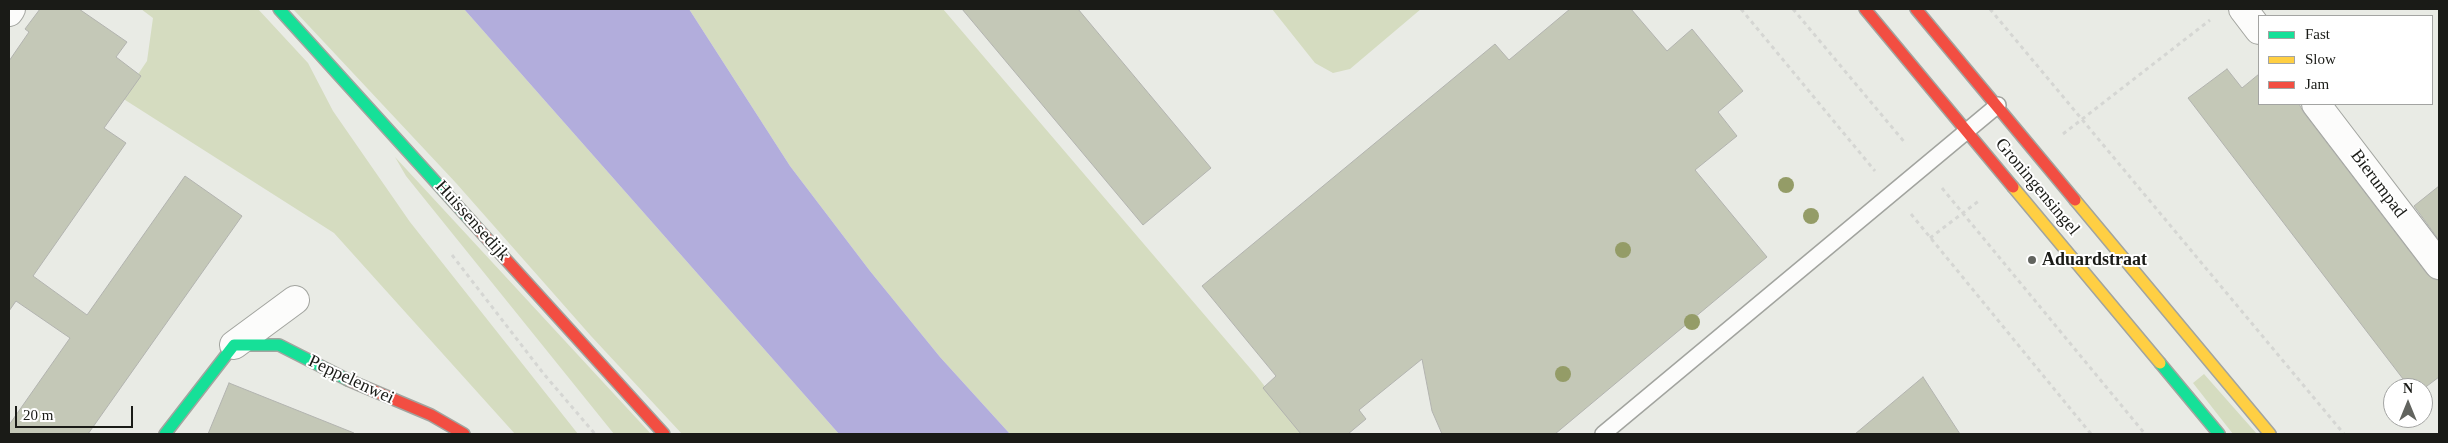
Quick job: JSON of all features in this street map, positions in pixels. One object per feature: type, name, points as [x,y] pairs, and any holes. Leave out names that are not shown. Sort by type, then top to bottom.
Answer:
[{"type":"street","name":"Huissensedijk","points":[[279,9],[664,434]]},
{"type":"street","name":"Groningensingel","points":[[1865,9],[2219,434]]},
{"type":"street","name":"Groningensingel","points":[[1916,9],[1998,105],[2270,434]]},
{"type":"street","points":[[2243,9],[2258,29]]},
{"type":"street","name":"Bierumpad","points":[[2317,105],[2439,265]]},
{"type":"street","points":[[165,434],[234,345],[294,300]]},
{"type":"street","name":"Peppelenwei","points":[[234,345],[279,345],[362,387],[431,415],[464,434]]},
{"type":"lane","points":[[1603,434],[1998,105]]},
{"type":"path","points":[[1741,9],[2091,434]]},
{"type":"path","points":[[1793,9],[2145,434]]},
{"type":"path","points":[[1990,9],[2344,434]]},
{"type":"path","points":[[2082,118],[2217,14]]},
{"type":"green space","points":[[141,9],[258,9],[308,63],[333,111],[410,222],[578,434],[515,434],[334,233],[122,98],[147,61],[153,18]]},
{"type":"green space","points":[[293,9],[464,9],[839,434],[682,434],[591,336],[456,183]]},
{"type":"green space","points":[[689,9],[943,9],[1255,374],[1303,434],[1010,434],[940,357],[870,271],[790,166]]},
{"type":"green space","points":[[1272,9],[1421,9],[1350,69],[1333,73],[1315,63]]},
{"type":"green space","points":[[395,157],[651,434],[614,434],[406,176]]},
{"type":"green space","points":[[2204,374],[2257,434],[2233,434],[2193,383]]},
{"type":"shaded area","points":[[464,9],[689,9],[790,166],[870,271],[940,357],[1010,434],[839,434]]},
{"type":"building","points":[[40,9],[79,9],[127,42],[116,57],[141,76],[104,128],[126,143],[33,276],[87,315],[185,176],[242,216],[88,434],[9,434],[9,425],[70,338],[16,301],[9,311],[9,61],[29,32],[25,29]]},
{"type":"building","points":[[962,9],[1078,9],[1211,168],[1143,225]]},
{"type":"building","points":[[1570,9],[1631,9],[1667,51],[1692,29],[1743,91],[1718,112],[1737,136],[1695,170],[1767,257],[1555,434],[1442,434],[1432,411],[1422,359],[1359,410],[1366,419],[1348,434],[1301,434],[1263,388],[1276,376],[1202,286],[1495,44],[1509,60]]},
{"type":"building","points":[[2227,69],[2242,88],[2258,75],[2258,105],[2300,105],[2427,274],[2433,279],[2439,280],[2439,377],[2433,382],[2433,378],[2402,378],[2188,98]]},
{"type":"building","points":[[2439,186],[2439,240],[2414,206]]},
{"type":"building","points":[[1923,377],[1960,434],[1855,434]]},
{"type":"building","points":[[229,383],[354,433],[208,434]]},
{"type":"traffic: fast","points":[[279,9],[471,221]]},
{"type":"traffic: fast","points":[[165,434],[234,345],[279,345],[348,380]]},
{"type":"traffic: fast","points":[[2160,363],[2219,434]]},
{"type":"traffic: slow","points":[[2013,187],[2160,363]]},
{"type":"traffic: slow","points":[[2075,200],[2270,434]]},
{"type":"traffic: jam","points":[[1865,9],[2013,187]]},
{"type":"traffic: jam","points":[[1916,9],[2075,200]]},
{"type":"traffic: jam","points":[[471,221],[664,434]]},
{"type":"traffic: jam","points":[[348,380],[431,415],[464,434]]},
{"type":"place","name":"Aduardstraat","points":[[2032,260]]}]
